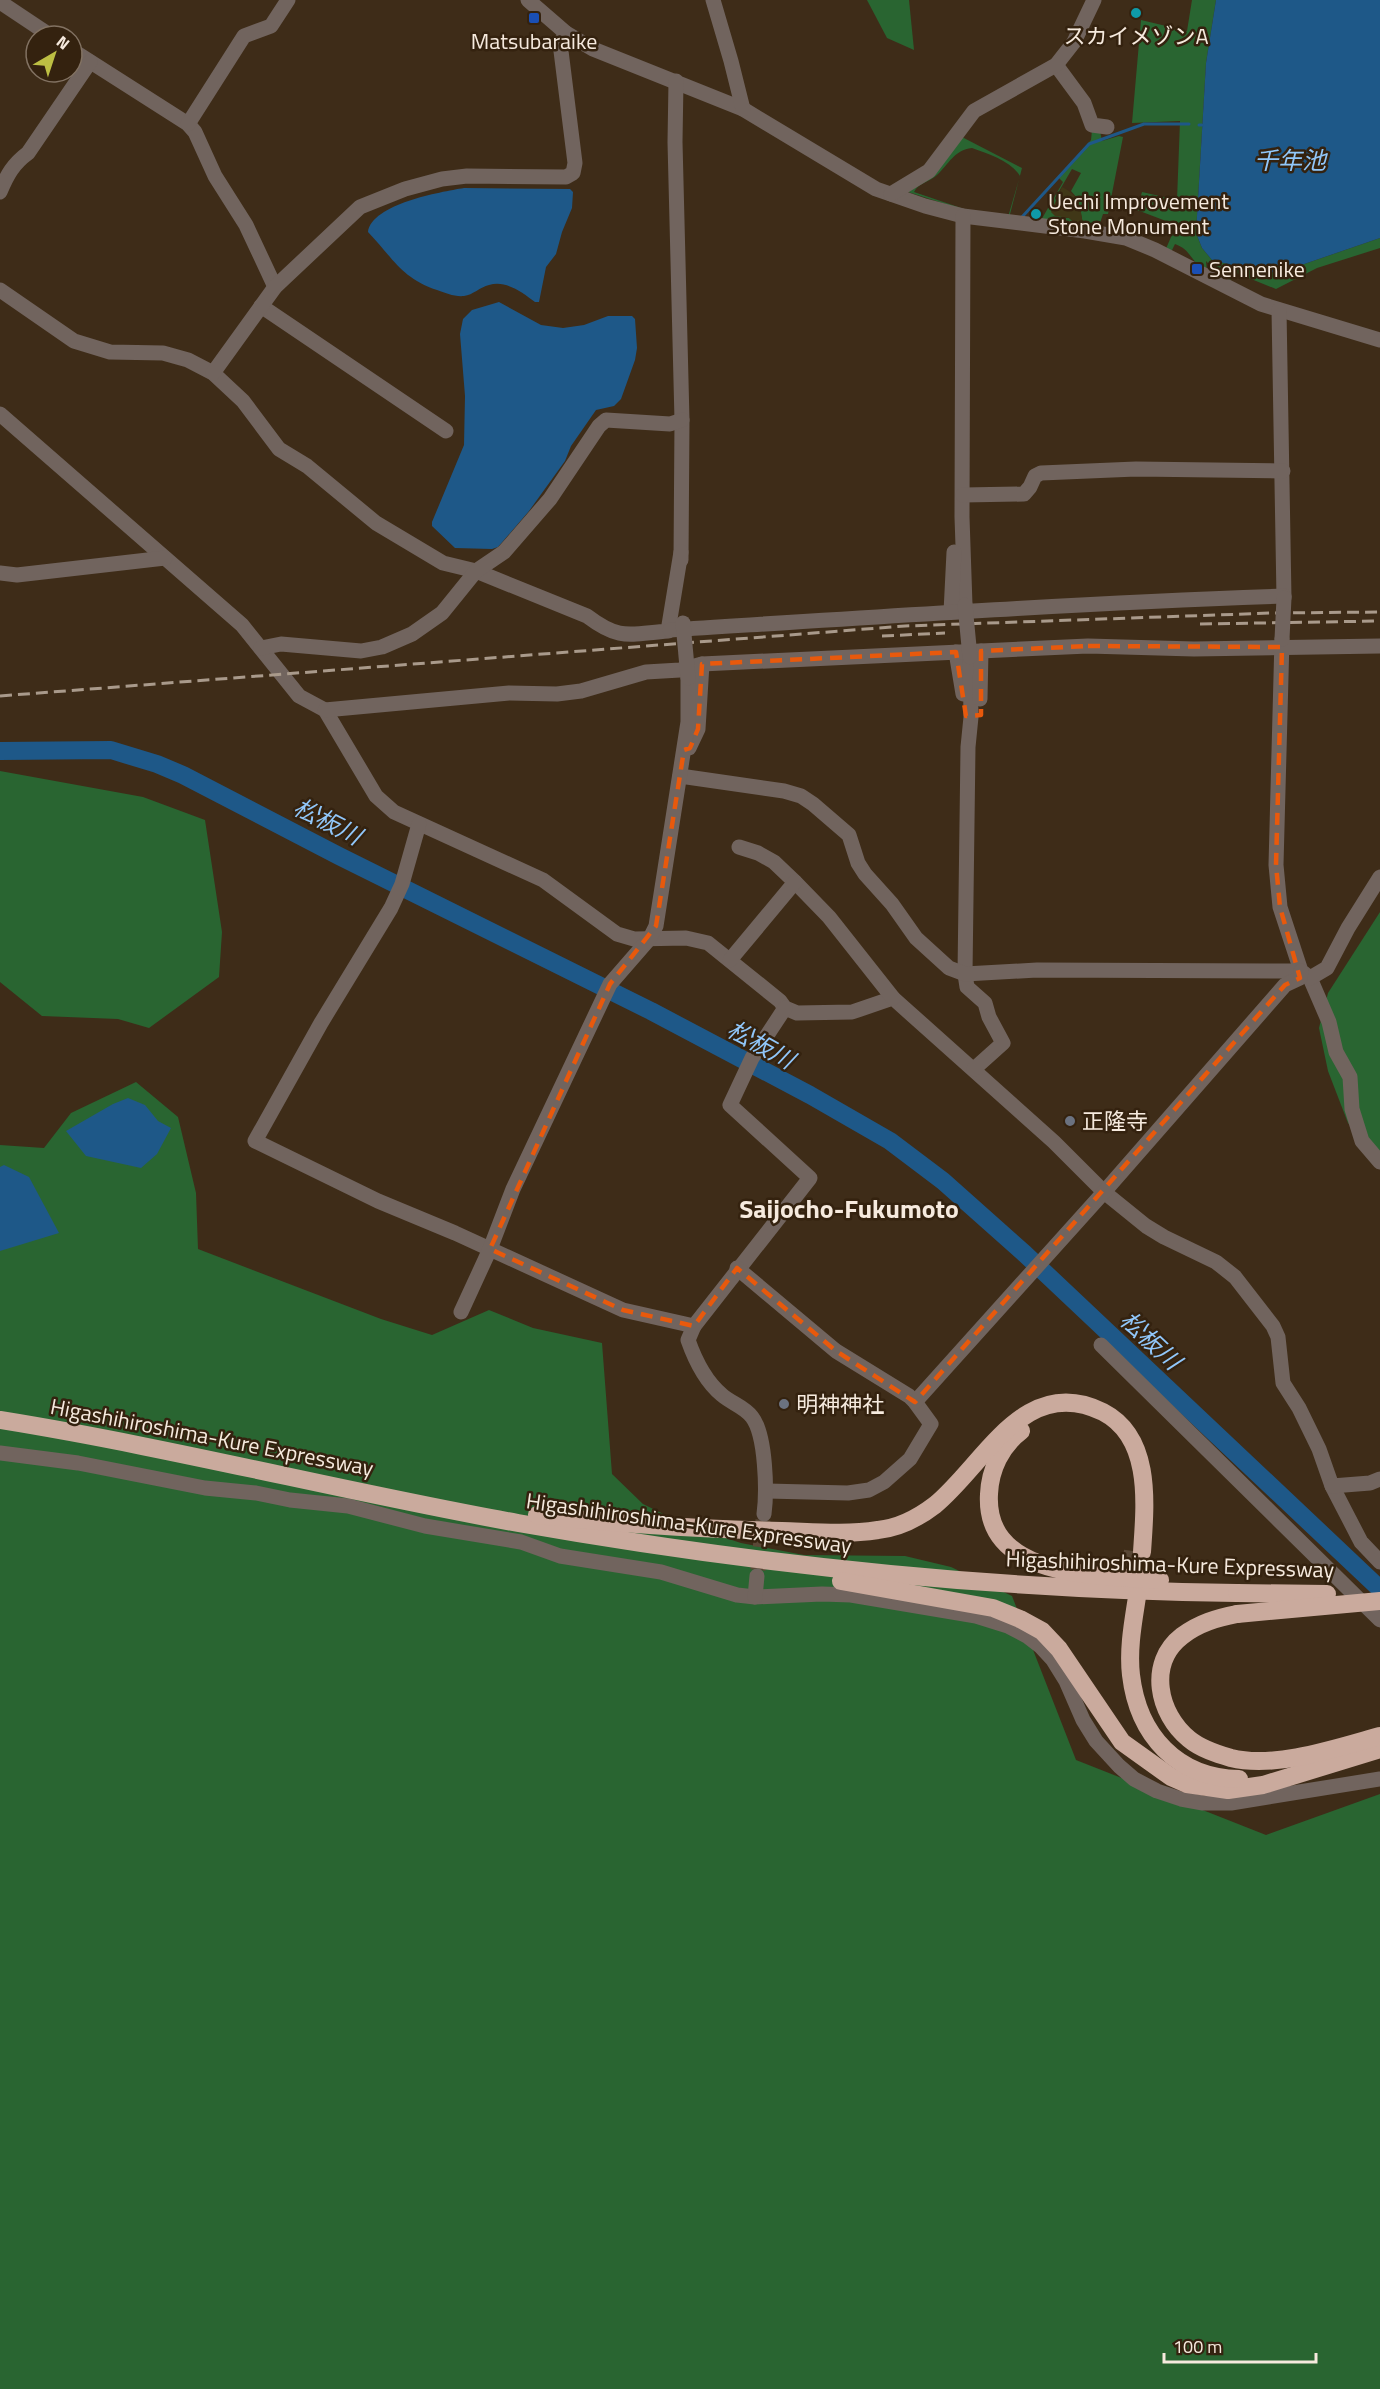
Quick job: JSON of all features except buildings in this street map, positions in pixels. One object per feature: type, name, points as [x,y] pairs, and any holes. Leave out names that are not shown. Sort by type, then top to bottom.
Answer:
[{"type":"highway","points":[[386,1497],[596,1521],[756,1530],[844,1532],[878,1530],[909,1522],[935,1505],[956,1485],[994,1440],[1023,1416],[1047,1404],[1068,1403],[1090,1406],[1106,1414],[1122,1427],[1133,1443],[1141,1467],[1145,1493],[1138,1551],[1133,1472],[1124,1446],[1108,1429],[1094,1419],[1080,1415],[1050,1417],[1034,1423],[1016,1435],[999,1454],[990,1480],[988,1507],[994,1526],[1005,1545],[1021,1557],[1074,1573],[1237,1590]]},
{"type":"highway","name":"Higashihiroshima-Kure Expressway","points":[[0,1420],[208,1458],[517,1523],[804,1567],[966,1581],[1124,1590],[1380,1593]]},
{"type":"highway","points":[[710,1553],[799,1574],[993,1608],[1020,1619],[1042,1631],[1059,1649],[1122,1742],[1171,1777],[1187,1784],[1228,1790],[1263,1785],[1380,1749]]},
{"type":"highway","points":[[1206,1788],[1183,1776],[1155,1754],[1139,1733],[1131,1714],[1121,1668],[1131,1598],[1131,1674],[1136,1701],[1144,1724],[1159,1744],[1174,1758],[1188,1768],[1202,1773],[1237,1779],[1288,1768],[1318,1758],[1336,1748]]},
{"type":"highway","points":[[1380,1601],[1237,1614],[1209,1620],[1180,1637],[1169,1651],[1161,1669],[1160,1687],[1164,1707],[1175,1725],[1190,1740],[1210,1751],[1233,1758],[1258,1761],[1336,1748],[1380,1736]]},
{"type":"street","points":[[188,124],[244,36],[271,26],[288,0]]},
{"type":"street","points":[[528,0],[566,33],[593,49],[742,109],[876,189],[963,216],[1126,238],[1155,250],[1261,304],[1380,340]]},
{"type":"street","points":[[713,0],[742,109]]},
{"type":"street","points":[[891,194],[929,171],[974,111],[1056,65],[1074,42],[1094,0]]},
{"type":"street","points":[[0,2],[33,24]]},
{"type":"street","points":[[213,373],[275,287],[360,207],[442,179],[466,176],[567,177],[573,173],[575,163],[560,43],[566,33]]},
{"type":"street","points":[[84,58],[188,124],[195,132],[215,176],[246,225],[275,287]]},
{"type":"street","points":[[0,192],[15,163],[28,153],[90,62]]},
{"type":"street","points":[[1056,65],[1084,103],[1092,125],[1107,127]]},
{"type":"street","points":[[650,938],[656,926],[688,722],[688,678],[682,623],[682,420],[675,142],[676,81]]},
{"type":"street","points":[[963,216],[963,495],[958,609],[969,654],[971,717],[968,747],[965,974],[967,987],[985,1004],[989,1017],[1003,1043],[974,1069]]},
{"type":"street","points":[[0,290],[74,340],[110,352],[163,353],[188,360],[213,373],[243,401],[279,449],[307,466],[376,523],[443,563],[476,571],[587,616],[601,627],[618,635],[958,609],[1284,597]]},
{"type":"street","points":[[261,306],[446,432]]},
{"type":"street","points":[[1279,310],[1284,597],[1276,865],[1281,908],[1305,975],[1329,1022],[1336,1052],[1350,1077],[1352,1109],[1362,1141],[1380,1162]]},
{"type":"street","points":[[0,414],[242,625],[299,696],[325,710],[376,796],[394,812],[543,880],[635,946]]},
{"type":"street","points":[[261,648],[282,644],[361,651],[382,647],[412,634],[442,613],[476,571],[504,552],[550,499],[599,426],[606,420],[670,424],[682,420]]},
{"type":"street","points":[[963,495],[1024,494],[1035,476],[1041,473],[1136,469],[1283,471]]},
{"type":"street","points":[[668,631],[681,552]]},
{"type":"street","points":[[0,573],[17,575],[165,558]]},
{"type":"street","points":[[325,710],[509,693],[557,694],[581,691],[646,672],[680,670],[702,664],[969,654],[1088,645],[1194,649],[1282,643],[1380,646]]},
{"type":"street","points":[[684,750],[690,748],[698,729],[702,664]]},
{"type":"street","points":[[680,776],[784,791],[801,796],[813,804],[849,835],[861,868],[892,904],[916,938],[949,968],[965,974],[1037,970],[1305,975]]},
{"type":"street","points":[[419,824],[402,885],[391,908],[321,1023],[255,1141],[378,1201],[623,1310],[694,1326]]},
{"type":"street","points":[[739,848],[758,853],[774,862],[829,917],[893,998],[974,1069],[1104,1191],[1146,1226],[1216,1262],[1235,1277],[1259,1306],[1278,1337],[1283,1383],[1299,1408],[1319,1449],[1332,1486],[1361,1542],[1380,1562]]},
{"type":"street","points":[[915,1402],[1285,985],[1327,968],[1348,927],[1380,877]]},
{"type":"street","points":[[730,960],[795,882]]},
{"type":"street","points":[[461,1312],[490,1249],[513,1189],[610,984],[635,946],[650,938],[686,938],[708,943],[785,1008],[797,1013],[852,1012],[893,998]]},
{"type":"street","points":[[764,1514],[767,1491],[759,1431],[753,1417],[722,1396],[707,1380],[693,1356],[688,1340],[694,1326],[737,1268],[810,1178],[730,1105],[749,1065],[785,1008]]},
{"type":"street","points":[[737,1268],[836,1351],[915,1402],[931,1424],[910,1460],[884,1482],[869,1490],[767,1491]]},
{"type":"street","points":[[1101,1346],[1320,1558],[1380,1620]]},
{"type":"street","points":[[0,1453],[78,1463],[205,1488],[348,1506],[425,1526],[521,1542],[560,1556],[662,1572],[737,1595],[755,1597],[851,1595],[976,1616],[1008,1626],[1027,1636],[1053,1660],[1096,1741],[1134,1779],[1157,1791],[1203,1803],[1231,1803],[1380,1779]]},
{"type":"street","points":[[1332,1486],[1370,1483],[1380,1479]]},
{"type":"street","points":[[755,1597],[757,1576]]},
{"type":"highlighted area","points":[[1088,646],[1282,647],[1276,865],[1280,907],[1300,978],[1285,985],[915,1402],[836,1351],[737,1268],[694,1326],[623,1310],[490,1249],[610,984],[656,926],[684,750],[690,748],[698,729],[702,664],[956,652],[966,716],[981,715],[981,651]]},
{"type":"green space","points":[[867,0],[909,0],[914,50],[887,38]]},
{"type":"green space","points":[[1192,0],[1216,0],[1206,63],[1196,233],[1202,248],[1212,260],[1247,269],[1278,273],[1380,238],[1380,248],[1317,268],[1276,289],[1234,272],[1230,281],[1223,279],[1206,261],[1207,272],[1185,249],[1175,244],[1170,254],[1165,251],[1174,230],[1166,221],[1137,210],[1142,192],[1177,200],[1180,121],[1132,123],[1141,20],[1187,31]]},
{"type":"green space","points":[[1092,130],[1100,131],[1102,141],[1123,137],[1108,214],[1103,214],[1099,226],[1083,224],[1078,199],[1071,191],[1081,173],[1072,169],[1055,198],[1063,218],[1069,218],[1075,223],[1040,222],[1063,182],[1058,177],[1091,140]]},
{"type":"green space","points":[[960,136],[1022,168],[1020,176],[1011,166],[999,159],[972,148],[966,149],[914,192],[964,209],[1008,217],[1019,178],[1009,218],[964,210],[908,192],[907,189]]},
{"type":"green space","points":[[0,771],[143,797],[205,820],[222,932],[219,977],[149,1028],[118,1019],[42,1016],[0,982]]},
{"type":"green space","points":[[1380,912],[1380,1158],[1348,1123],[1328,1071],[1319,1028],[1328,993]]},
{"type":"green space","points":[[136,1082],[178,1117],[196,1193],[198,1249],[381,1319],[432,1335],[489,1310],[533,1328],[602,1343],[612,1474],[643,1504],[686,1525],[741,1543],[804,1555],[905,1556],[951,1567],[1012,1596],[1076,1760],[1266,1835],[1380,1794],[1380,2389],[0,2389],[0,1145],[44,1148],[71,1113]]},
{"type":"sand","points":[[1062,187],[1076,198],[1083,224],[1075,223],[1069,218],[1055,216],[1051,212]]},
{"type":"water","name":"千年池","points":[[1216,0],[1380,0],[1380,238],[1278,273],[1247,269],[1212,260],[1202,248],[1196,233],[1206,63]]},
{"type":"water","points":[[464,188],[570,189],[573,192],[572,208],[556,254],[546,267],[539,302],[502,284],[489,285],[464,296],[425,285],[398,266],[368,232],[372,222],[394,207],[424,196]]},
{"type":"water","points":[[499,302],[541,325],[563,328],[584,325],[608,316],[632,316],[635,319],[637,348],[635,360],[621,399],[614,406],[596,410],[571,446],[565,461],[529,511],[498,547],[492,549],[455,548],[432,526],[432,522],[464,445],[465,396],[460,334],[463,319],[472,310]]},
{"type":"water","points":[[128,1098],[145,1105],[158,1121],[171,1128],[157,1154],[141,1168],[86,1156],[66,1131]]},
{"type":"water","points":[[4,1165],[29,1177],[59,1233],[0,1251],[0,1167]]},
{"type":"waterway","points":[[1022,217],[1089,144],[1144,124],[1189,124]]},
{"type":"waterway","name":"松板川","points":[[0,751],[111,750],[157,764],[183,775],[339,856],[651,1011],[810,1095],[890,1141],[943,1181],[1025,1254],[1380,1589]]},
{"type":"tunnel","points":[[758,1570],[763,1520]]},
{"type":"tunnel","points":[[1127,1593],[1133,1551]]},
{"type":"railway","points":[[0,696],[905,626],[1272,613],[1380,612]]},
{"type":"railway","points":[[1200,624],[1380,621]]},
{"type":"railway","points":[[882,636],[945,633]]},
{"type":"place","name":"スカイメゾンA","points":[[1136,13]]},
{"type":"place","name":"Matsubaraike","points":[[534,18]]},
{"type":"place","name":"Uechi Improvement Stone Monument","points":[[1036,214]]},
{"type":"place","name":"Sennenike","points":[[1197,269]]},
{"type":"place","name":"正隆寺","points":[[1070,1121]]},
{"type":"place","name":"明神神社","points":[[784,1404]]},
{"type":"district","name":"Saijocho-Fukumoto","points":[[849,1208]]}]
